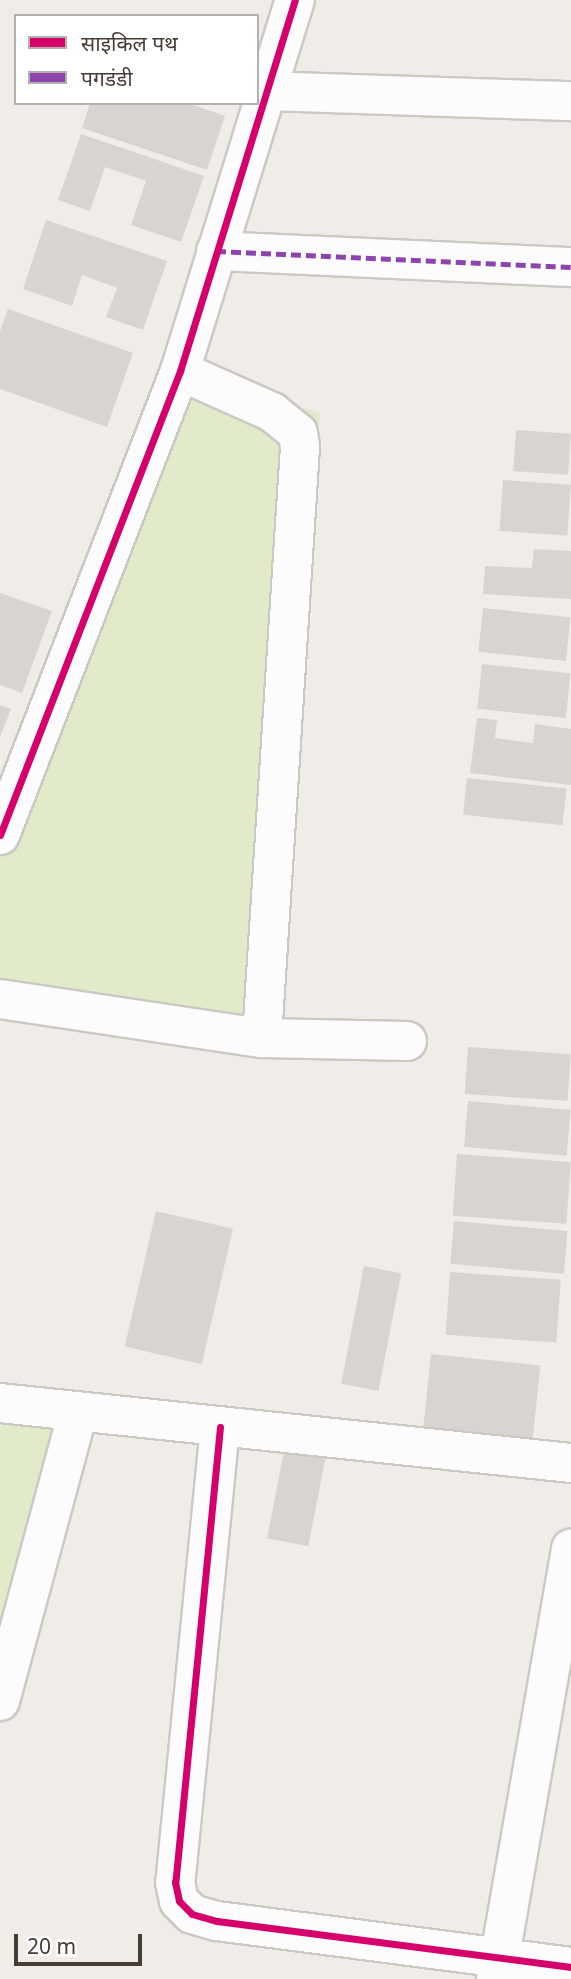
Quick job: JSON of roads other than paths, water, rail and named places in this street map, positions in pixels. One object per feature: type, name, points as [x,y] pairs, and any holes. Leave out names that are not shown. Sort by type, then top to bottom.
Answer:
[{"type":"street","points":[[0,835],[180,370],[295,0]]},
{"type":"street","points":[[265,91],[571,101]]},
{"type":"street","points":[[216,251],[571,267]]},
{"type":"street","points":[[180,370],[272,412],[298,433],[300,447],[262,1038]]},
{"type":"street","points":[[0,999],[262,1038],[407,1041]]},
{"type":"street","points":[[0,1403],[571,1463]]},
{"type":"street","points":[[0,1701],[78,1412]]},
{"type":"street","points":[[220,1427],[175,1882],[179,1901],[192,1914],[217,1921],[498,1969],[571,1967]]},
{"type":"street","points":[[498,1969],[571,1548]]}]
